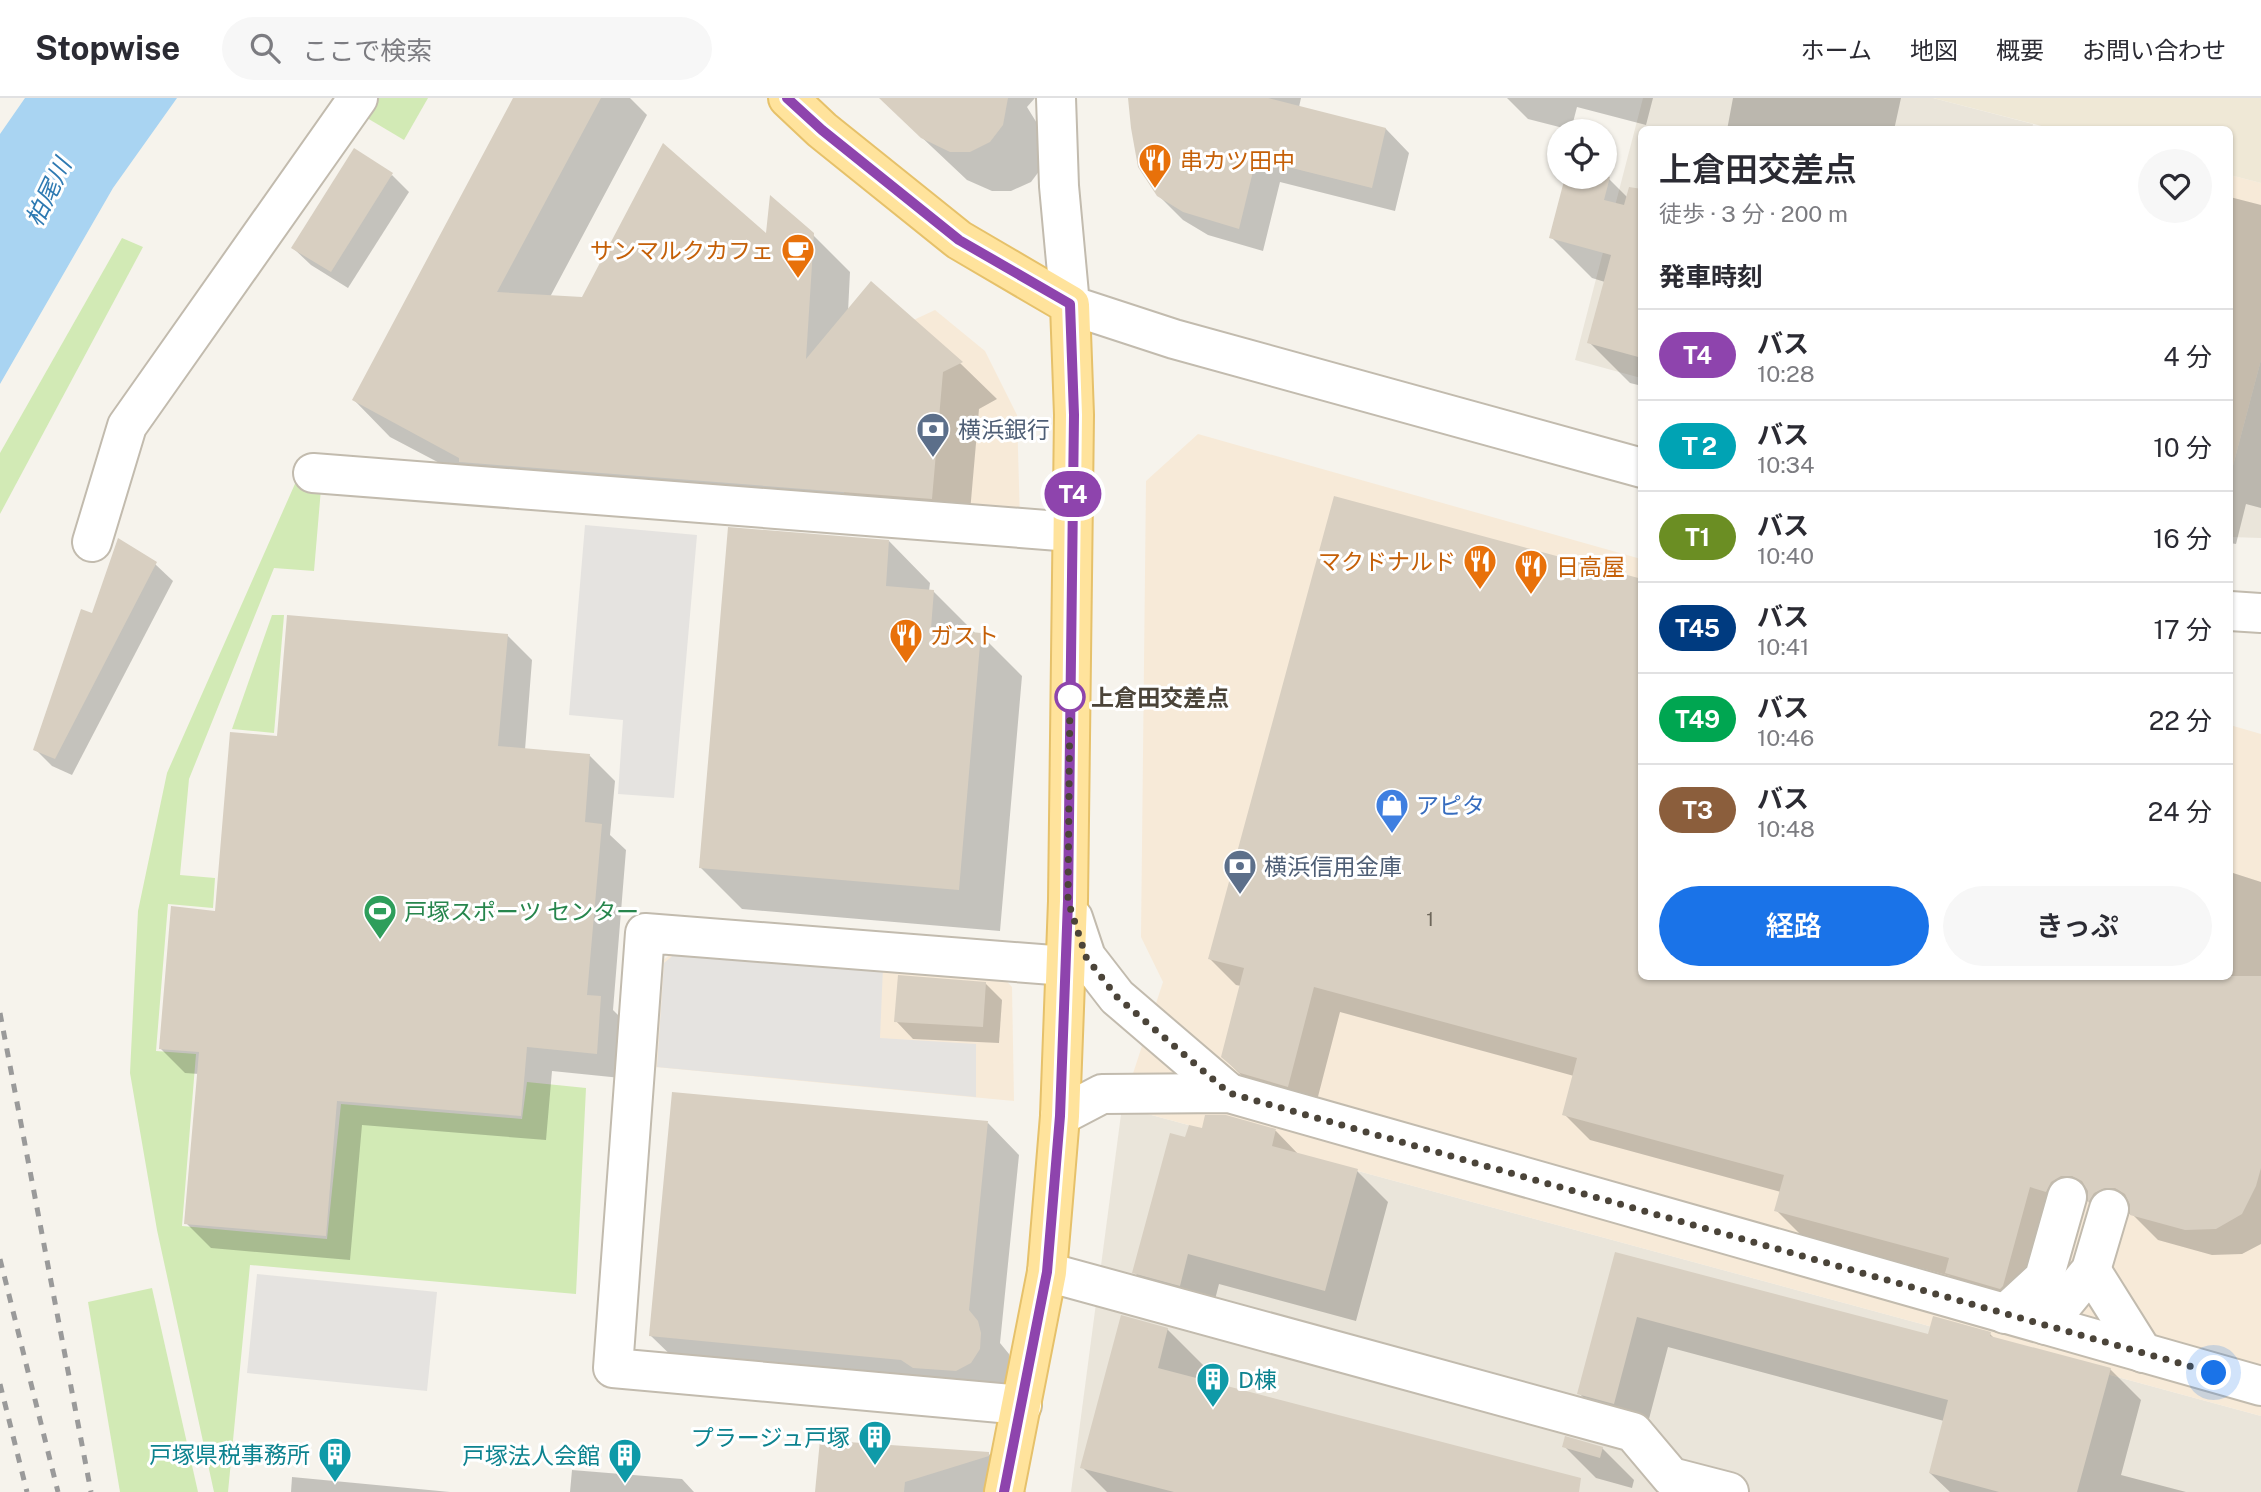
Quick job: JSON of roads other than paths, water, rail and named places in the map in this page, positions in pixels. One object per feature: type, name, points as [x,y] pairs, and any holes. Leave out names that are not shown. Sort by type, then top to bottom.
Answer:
[{"type":"main road","points":[[788,98],[822,130],[959,240],[1070,304],[1074,415],[1068,901],[1060,1116],[1047,1272],[1004,1492]]},
{"type":"street","points":[[92,542],[127,426],[358,98]]},
{"type":"street","points":[[1056,98],[1059,186],[1070,304],[1174,339],[1638,467]]},
{"type":"street","points":[[313,473],[1072,532]]},
{"type":"street","points":[[2233,611],[2261,613]]},
{"type":"street","points":[[1068,901],[1086,957],[1117,997],[1229,1093]]},
{"type":"street","points":[[1022,1405],[613,1368],[645,933],[1066,966]]},
{"type":"street","points":[[1060,1116],[1102,1094],[1229,1093],[2261,1386]]},
{"type":"street","points":[[2005,1314],[2044,1278],[2067,1197]]},
{"type":"street","points":[[2046,1325],[2091,1270],[2109,1209]]},
{"type":"street","points":[[2091,1270],[2143,1353]]},
{"type":"street","points":[[1047,1272],[1633,1432],[1671,1477],[1728,1492]]},
{"type":"water","name":"柏尾川","points":[[25,98],[177,98],[113,188],[0,384],[0,134]]},
{"type":"railway","points":[[0,1013],[91,1492]]},
{"type":"railway","points":[[0,1259],[58,1492]]},
{"type":"railway","points":[[0,1384],[27,1492]]},
{"type":"place","name":"串カツ田中","points":[[1155,190]]},
{"type":"place","name":"サンマルクカフェ","points":[[798,280]]},
{"type":"place","name":"横浜銀行","points":[[933,459]]},
{"type":"place","name":"マクドナルド","points":[[1480,591]]},
{"type":"place","name":"日高屋","points":[[1531,596]]},
{"type":"place","name":"ガスト","points":[[906,665]]},
{"type":"place","name":"上倉田交差点","points":[[1070,697]]},
{"type":"place","name":"アピタ","points":[[1392,835]]},
{"type":"place","name":"横浜信用金庫","points":[[1240,896]]},
{"type":"place","name":"戸塚スポーツ センター","points":[[380,941]]},
{"type":"place","name":"D棟","points":[[1213,1409]]},
{"type":"place","name":"プラージュ戸塚","points":[[875,1467]]},
{"type":"place","name":"戸塚県税事務所","points":[[335,1484]]},
{"type":"place","name":"戸塚法人会館","points":[[625,1485]]}]
